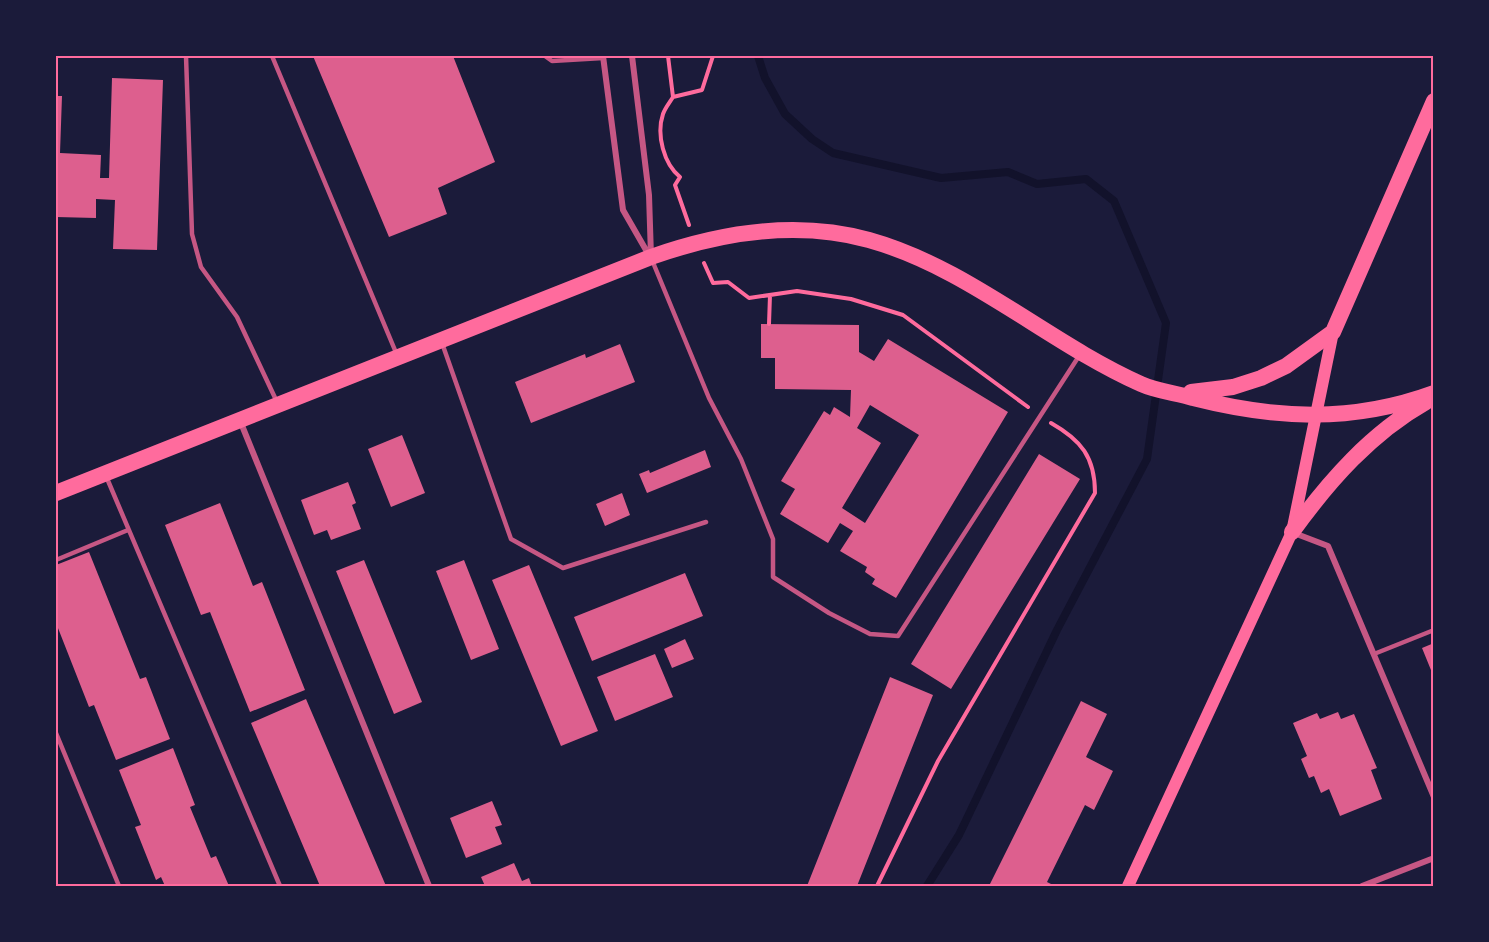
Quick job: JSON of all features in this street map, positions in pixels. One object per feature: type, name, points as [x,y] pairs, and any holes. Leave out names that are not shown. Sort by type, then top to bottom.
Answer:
[{"type":"highway","points":[[1175,393],[1204,392],[1261,378],[1287,366],[1334,332],[1434,101]]},
{"type":"highway","points":[[56,493],[651,257],[695,242],[743,233],[814,231],[867,239],[922,259],[1142,384],[1175,393],[1245,409],[1315,417],[1372,410],[1434,395]]},
{"type":"highway","points":[[1292,532],[1345,466],[1392,425],[1434,395]]},
{"type":"main road","points":[[1128,886],[1292,532],[1334,332]]},
{"type":"street","points":[[632,56],[649,195],[651,257]]},
{"type":"street","points":[[603,57],[623,210],[651,257]]},
{"type":"street","points":[[240,420],[429,886]]},
{"type":"street","points":[[1292,532],[1328,546],[1434,797]]},
{"type":"street","points":[[1362,886],[1434,858]]},
{"type":"lane","points":[[186,56],[192,234],[201,267],[237,317],[278,405]]},
{"type":"lane","points":[[272,56],[398,357]]},
{"type":"lane","points":[[544,56],[552,61],[603,57]]},
{"type":"lane","points":[[651,257],[709,398],[741,459],[772,539],[773,577],[829,613],[870,634],[898,636],[1082,351]]},
{"type":"lane","points":[[441,340],[511,539],[563,568],[706,522]]},
{"type":"lane","points":[[105,473],[280,886]]},
{"type":"lane","points":[[56,560],[128,530]]},
{"type":"lane","points":[[1374,654],[1434,630]]},
{"type":"lane","points":[[56,733],[119,886]]},
{"type":"path","points":[[668,56],[673,97],[663,114],[663,150],[669,168],[680,177],[675,185],[695,242],[713,283],[728,282],[750,298],[797,291],[851,299],[903,315],[1040,417],[1070,434],[1091,459],[1095,473],[1095,493],[938,761],[877,886]]},
{"type":"path","points":[[673,97],[702,90],[713,56]]},
{"type":"path","points":[[769,324],[770,295]]},
{"type":"building","points":[[313,56],[453,56],[495,162],[438,188],[447,214],[389,237]]},
{"type":"building","points":[[112,78],[163,80],[157,250],[113,249],[115,200],[96,199],[96,218],[56,217],[56,96],[62,96],[60,153],[101,155],[100,178],[109,178]]},
{"type":"building","points":[[761,324],[859,325],[859,352],[874,361],[888,339],[1008,412],[896,598],[872,584],[875,579],[865,572],[867,567],[840,551],[853,531],[840,523],[828,543],[780,514],[795,489],[781,481],[824,411],[830,415],[834,407],[850,417],[851,390],[775,389],[775,358],[761,358]],"holes":[[[870,405],[919,435],[865,523],[842,508],[881,443],[857,428]]]},
{"type":"building","points":[[620,344],[635,382],[531,423],[515,382],[585,354],[586,358]]},
{"type":"building","points":[[402,435],[425,493],[391,507],[368,449]]},
{"type":"building","points":[[705,450],[711,467],[647,493],[639,474],[649,470],[650,473]]},
{"type":"building","points":[[1039,454],[1080,479],[951,689],[911,664]]},
{"type":"building","points":[[348,482],[356,503],[352,505],[361,529],[331,540],[327,530],[314,535],[301,500]]},
{"type":"building","points":[[622,493],[630,515],[605,526],[596,504]]},
{"type":"building","points":[[220,503],[253,586],[262,582],[305,690],[250,712],[210,612],[201,615],[165,525]]},
{"type":"building","points":[[89,552],[140,679],[146,677],[170,739],[116,760],[94,705],[89,707],[56,623],[56,565]]},
{"type":"building","points":[[364,560],[422,702],[394,714],[336,571]]},
{"type":"building","points":[[464,560],[499,649],[471,660],[436,571]]},
{"type":"building","points":[[529,565],[598,731],[561,746],[492,580]]},
{"type":"building","points":[[685,573],[703,616],[592,661],[574,617]]},
{"type":"building","points":[[685,639],[694,659],[672,668],[664,649]]},
{"type":"building","points":[[1434,643],[1434,675],[1433,675],[1422,648]]},
{"type":"building","points":[[655,654],[673,697],[615,721],[597,677]]},
{"type":"building","points":[[890,677],[933,695],[857,886],[807,886]]},
{"type":"building","points":[[306,699],[386,886],[320,886],[251,723]]},
{"type":"building","points":[[1081,701],[1107,714],[1086,757],[1113,771],[1094,810],[1085,805],[1047,882],[1055,886],[989,886]]},
{"type":"building","points":[[1338,712],[1341,719],[1354,714],[1377,768],[1371,770],[1382,799],[1340,816],[1329,789],[1321,793],[1314,776],[1309,778],[1301,759],[1307,756],[1293,723],[1317,713],[1320,719]]},
{"type":"building","points":[[173,748],[195,805],[190,807],[211,858],[216,856],[229,886],[165,886],[161,877],[156,880],[135,827],[141,825],[119,770]]},
{"type":"building","points":[[492,801],[502,825],[495,827],[502,844],[466,858],[450,818]]},
{"type":"building","points":[[514,863],[522,881],[529,878],[532,886],[485,886],[481,877]]},
{"type":"waterway","points":[[758,56],[765,78],[785,114],[812,139],[833,153],[941,178],[1008,172],[1037,184],[1086,179],[1114,201],[1166,323],[1147,459],[1057,630],[959,835],[927,886]]}]
